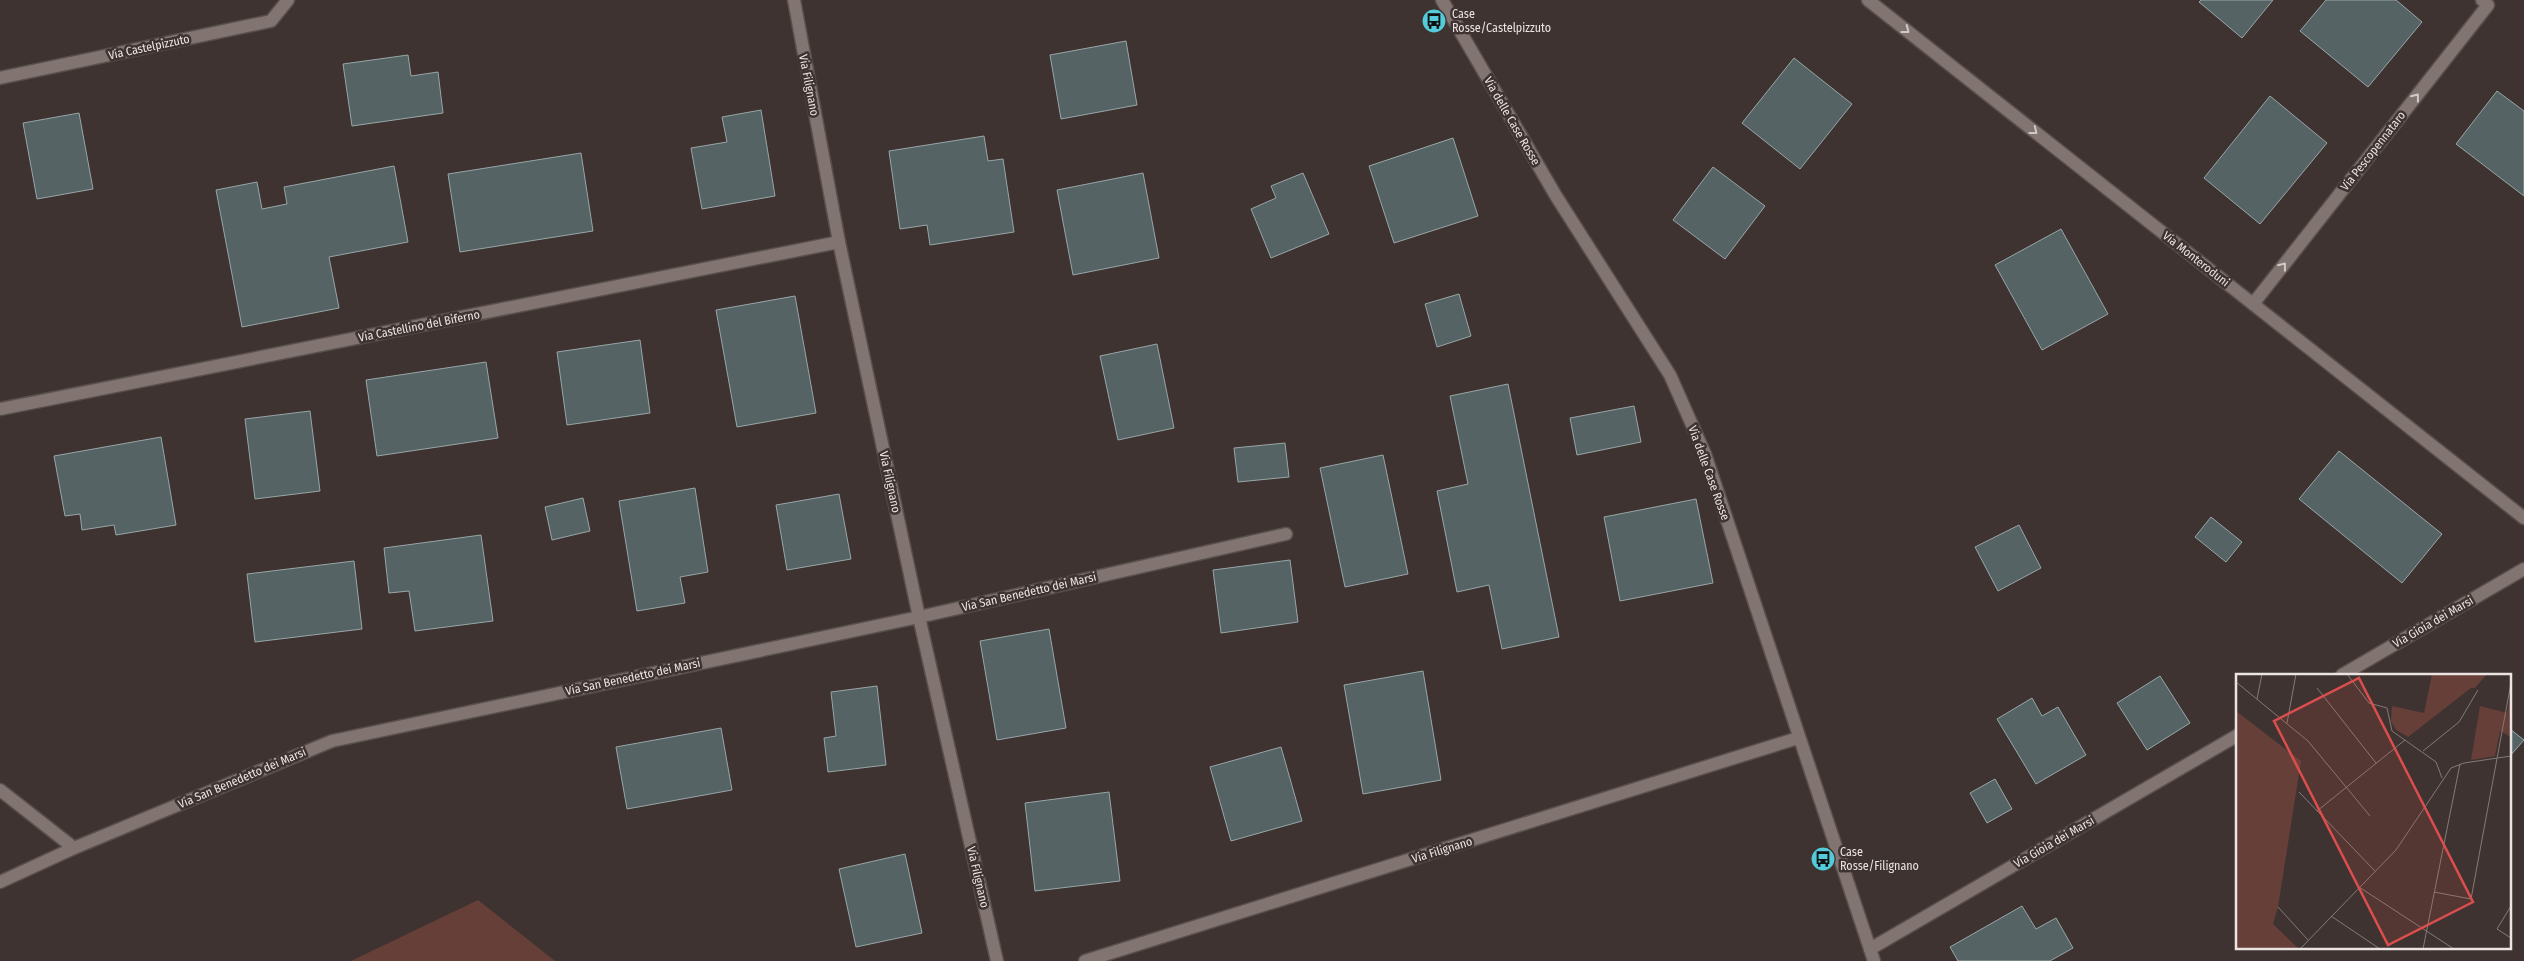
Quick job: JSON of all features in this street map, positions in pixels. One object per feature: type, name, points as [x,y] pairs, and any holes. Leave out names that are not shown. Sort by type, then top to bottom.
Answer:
[{"type":"street","name":"Via Castelpizzuto","points":[[0,78],[271,21],[288,0]]},
{"type":"street","name":"Via Filignano","points":[[794,0],[838,242],[919,617],[997,961]]},
{"type":"street","name":"Via delle Case Rosse","points":[[1442,0],[1556,196],[1670,375],[1705,454],[1798,738],[1872,955]]},
{"type":"street","name":"Via Monteroduni","points":[[1868,0],[2524,518]]},
{"type":"street","name":"Via Pescopennataro","points":[[2253,304],[2488,5],[2482,0]]},
{"type":"street","name":"Via Castellino del Biferno","points":[[0,409],[838,242]]},
{"type":"street","name":"Via San Benedetto dei Marsi","points":[[0,882],[74,848],[332,741],[919,617],[1286,534]]},
{"type":"street","name":"Via Gioia dei Marsi","points":[[2344,674],[2524,569]]},
{"type":"street","name":"Via Gioia dei Marsi","points":[[1872,955],[2236,736]]},
{"type":"street","name":"Via Filignano","points":[[1085,961],[1798,738]]},
{"type":"street","points":[[0,790],[74,848]]},
{"type":"shaded area","points":[[478,900],[555,961],[351,961]]},
{"type":"building","points":[[2201,0],[2273,0],[2242,38],[2199,2]]},
{"type":"building","points":[[2326,0],[2396,0],[2422,22],[2368,87],[2300,31]]},
{"type":"building","points":[[1126,41],[1137,105],[1061,119],[1050,55]]},
{"type":"building","points":[[408,55],[411,76],[438,72],[443,113],[352,126],[343,64]]},
{"type":"building","points":[[1794,58],[1852,104],[1800,169],[1742,123]]},
{"type":"building","points":[[2497,91],[2524,111],[2524,196],[2456,144]]},
{"type":"building","points":[[2270,96],[2327,143],[2260,224],[2204,178]]},
{"type":"building","points":[[761,110],[775,196],[702,209],[691,148],[727,142],[722,117]]},
{"type":"building","points":[[79,113],[93,189],[37,199],[23,123]]},
{"type":"building","points":[[984,136],[988,161],[1003,159],[1014,232],[930,245],[927,225],[900,229],[889,151]]},
{"type":"building","points":[[1453,138],[1478,216],[1394,243],[1369,166]]},
{"type":"building","points":[[581,153],[593,231],[460,252],[448,174]]},
{"type":"building","points":[[394,166],[408,242],[329,257],[339,308],[242,327],[216,190],[257,182],[262,209],[287,204],[284,187]]},
{"type":"building","points":[[1713,167],[1765,206],[1725,259],[1673,220]]},
{"type":"building","points":[[1143,173],[1159,258],[1073,275],[1057,190]]},
{"type":"building","points":[[1303,173],[1329,234],[1271,258],[1251,209],[1276,198],[1271,186]]},
{"type":"building","points":[[2061,229],[2108,314],[2042,350],[1995,265]]},
{"type":"building","points":[[1459,294],[1471,336],[1437,347],[1425,304]]},
{"type":"building","points":[[795,296],[816,413],[737,427],[716,310]]},
{"type":"building","points":[[640,340],[650,413],[567,425],[557,352]]},
{"type":"building","points":[[1157,344],[1174,428],[1118,440],[1100,356]]},
{"type":"building","points":[[486,362],[498,438],[377,456],[366,380]]},
{"type":"building","points":[[1508,384],[1559,637],[1502,649],[1489,585],[1457,592],[1437,491],[1468,484],[1450,396]]},
{"type":"building","points":[[1634,406],[1641,442],[1577,455],[1570,418]]},
{"type":"building","points":[[310,411],[320,491],[255,499],[245,419]]},
{"type":"building","points":[[161,437],[176,525],[116,535],[114,525],[82,530],[80,514],[65,516],[54,456]]},
{"type":"building","points":[[1285,443],[1289,477],[1238,482],[1234,448]]},
{"type":"building","points":[[2339,451],[2442,534],[2402,583],[2299,499]]},
{"type":"building","points":[[1383,455],[1408,574],[1345,587],[1320,468]]},
{"type":"building","points":[[695,488],[708,572],[680,577],[685,603],[637,611],[619,501]]},
{"type":"building","points":[[839,494],[851,559],[787,570],[776,505]]},
{"type":"building","points":[[583,498],[590,531],[552,540],[545,507]]},
{"type":"building","points":[[1696,499],[1713,583],[1620,601],[1604,517]]},
{"type":"building","points":[[2211,517],[2242,542],[2226,562],[2195,537]]},
{"type":"building","points":[[2019,525],[2041,568],[1998,591],[1975,547]]},
{"type":"building","points":[[481,535],[493,621],[415,631],[409,591],[389,593],[384,548]]},
{"type":"building","points":[[1290,560],[1298,622],[1221,633],[1213,570]]},
{"type":"building","points":[[354,561],[362,629],[255,642],[247,574]]},
{"type":"building","points":[[1049,629],[1066,728],[997,740],[980,641]]},
{"type":"building","points":[[1423,671],[1441,780],[1363,794],[1344,685]]},
{"type":"building","points":[[2160,676],[2190,723],[2147,750],[2117,703]]},
{"type":"building","points":[[877,686],[886,765],[828,772],[824,738],[836,736],[831,692]]},
{"type":"building","points":[[2032,698],[2042,716],[2058,707],[2086,755],[2036,784],[1997,719]]},
{"type":"building","points":[[721,728],[732,790],[627,809],[616,747]]},
{"type":"building","points":[[2512,731],[2524,740],[2512,754]]},
{"type":"building","points":[[1281,747],[1302,821],[1231,841],[1210,767]]},
{"type":"building","points":[[1995,779],[2012,809],[1987,823],[1970,793]]},
{"type":"building","points":[[1109,792],[1120,881],[1035,891],[1025,803]]},
{"type":"building","points":[[905,854],[922,933],[856,947],[839,869]]},
{"type":"building","points":[[2022,906],[2036,929],[2056,918],[2073,948],[2050,961],[1958,961],[1950,947]]},
{"type":"place","name":"Case Rosse/Castelpizzuto","points":[[1434,21]]},
{"type":"place","name":"Case Rosse/Filignano","points":[[1823,859]]}]
